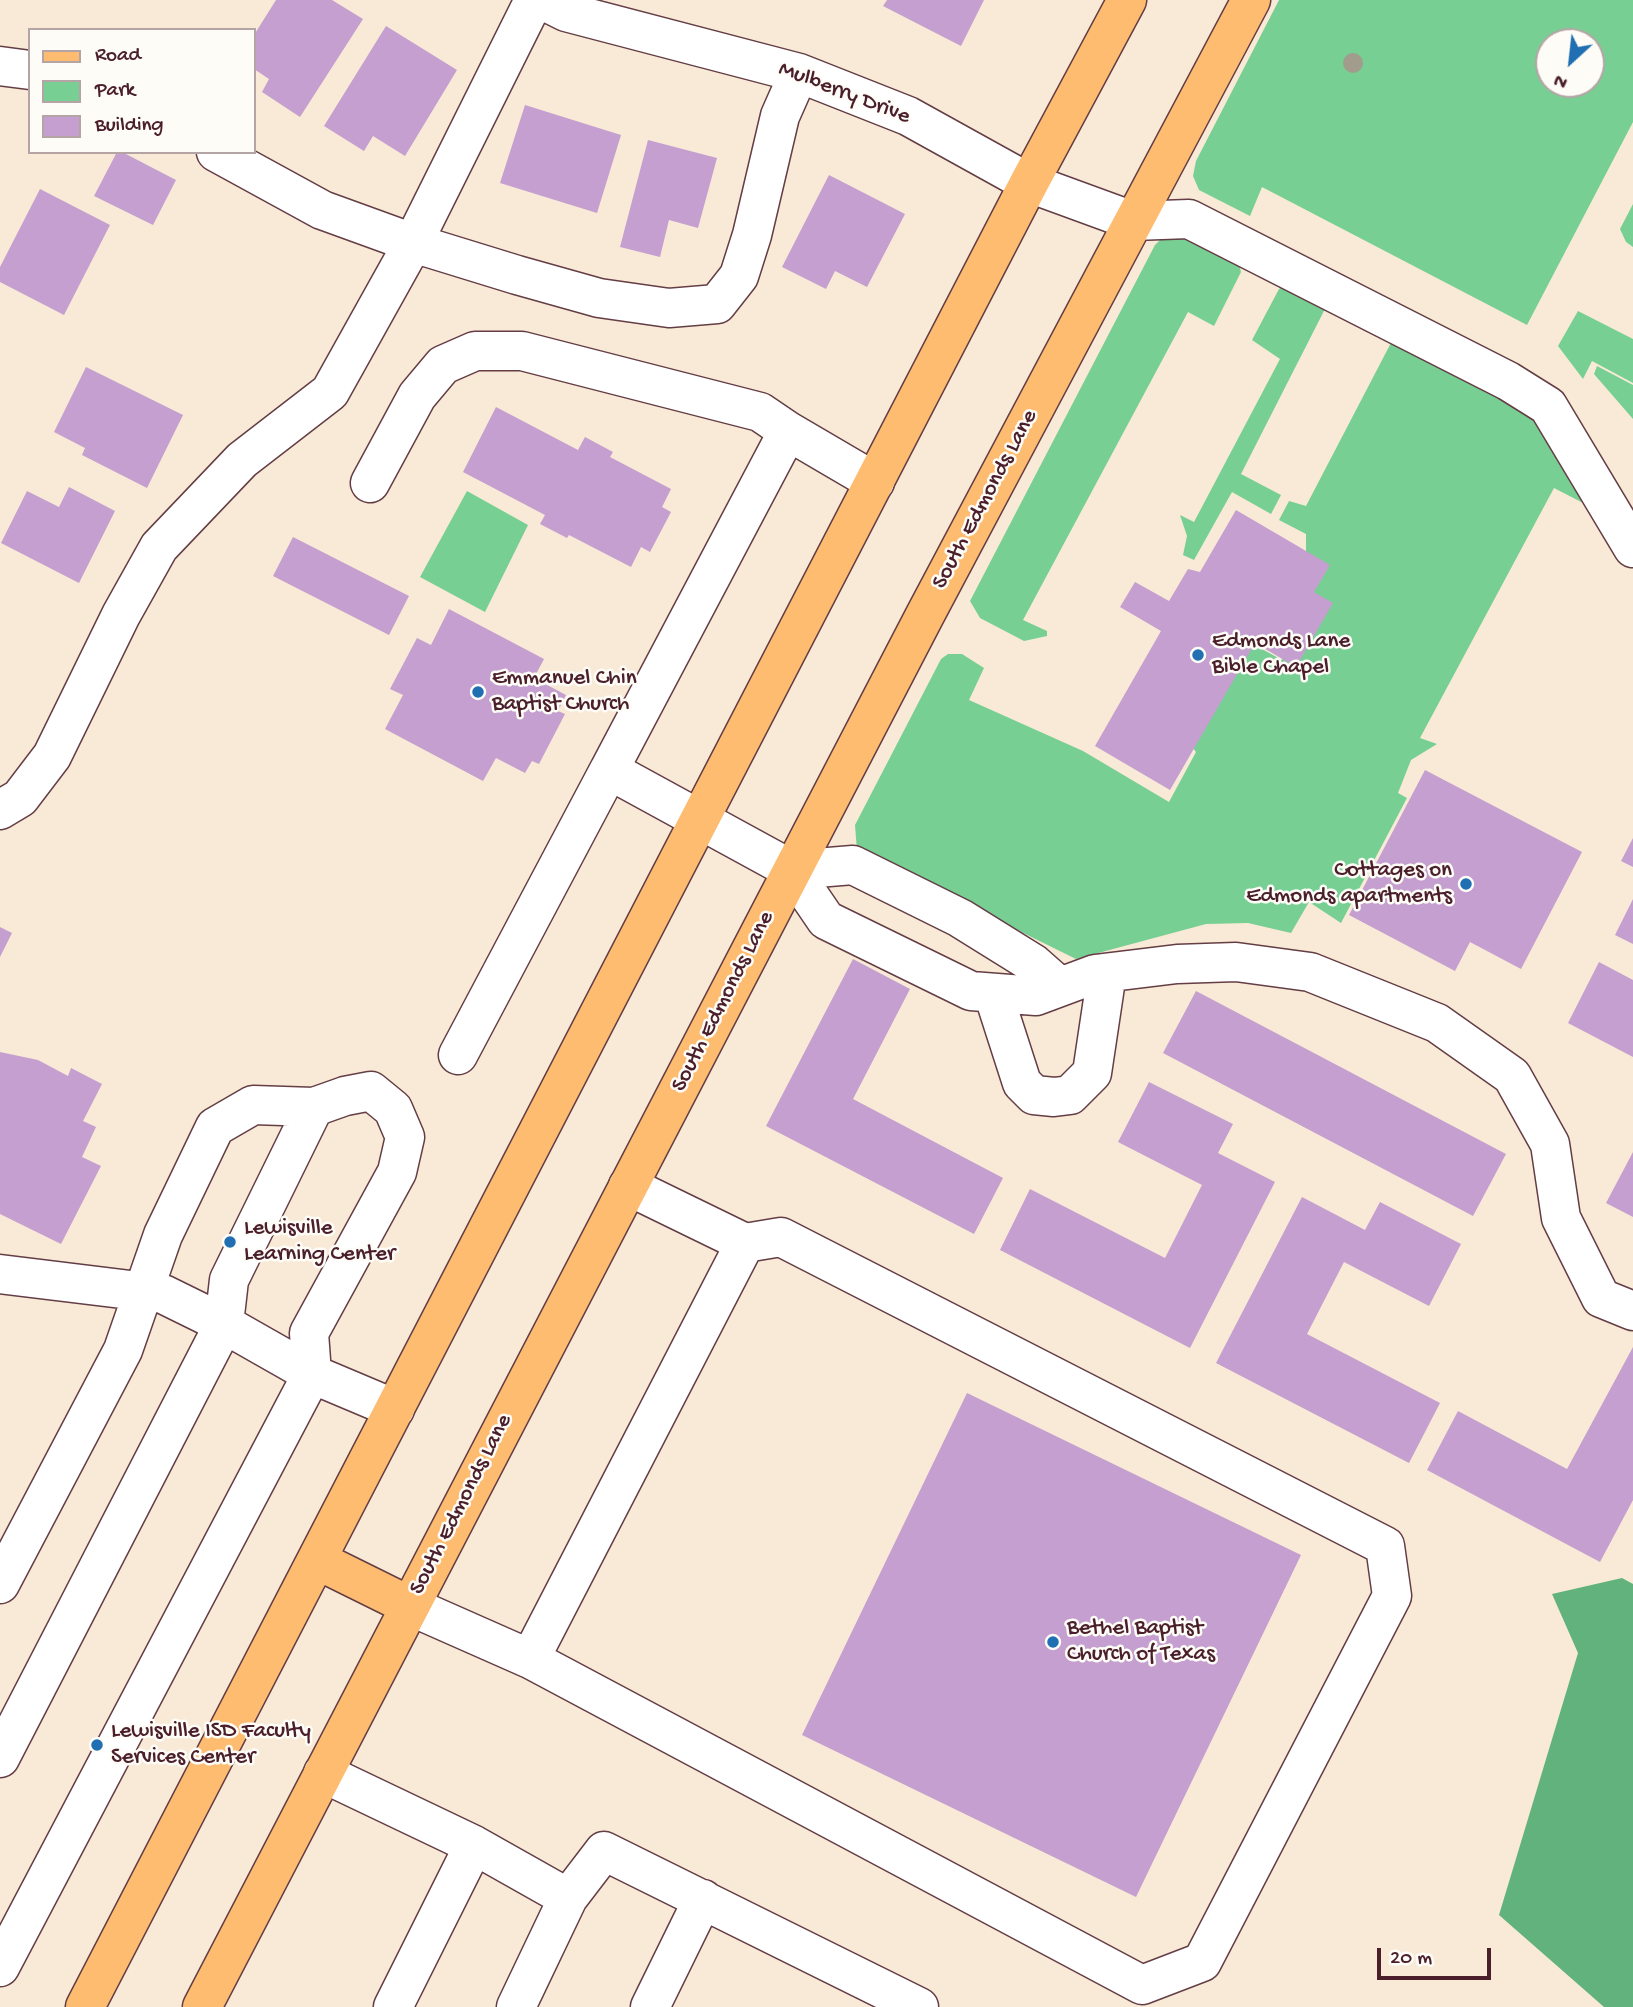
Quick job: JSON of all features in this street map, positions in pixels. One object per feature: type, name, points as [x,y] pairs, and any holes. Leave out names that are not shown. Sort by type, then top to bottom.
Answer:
[{"type":"main road","points":[[85,2007],[1029,183],[1127,0]]},
{"type":"main road","name":"South Edmonds Lane","points":[[202,2007],[792,870],[1251,0]]},
{"type":"main road","points":[[317,1560],[410,1606]]},
{"type":"street","points":[[0,810],[20,798],[52,757],[121,615],[159,547],[242,460],[330,392],[413,243],[534,0]]},
{"type":"street","name":"Mulberry Drive","points":[[542,0],[566,12],[799,73],[908,116],[1029,183],[1133,221]]},
{"type":"street","points":[[0,66],[28,71]]},
{"type":"street","points":[[220,154],[323,210],[413,243],[599,298],[669,308],[717,304],[739,276],[752,235],[780,116],[799,73]]},
{"type":"street","points":[[1133,221],[1189,219],[1508,381],[1548,407],[1633,548]]},
{"type":"street","points":[[370,483],[417,396],[443,365],[475,351],[522,351],[760,412],[788,432],[875,482]]},
{"type":"street","points":[[458,1055],[788,432]]},
{"type":"street","points":[[609,770],[792,870],[826,920],[971,991],[1036,996],[1095,974],[1177,964],[1236,962],[1310,972],[1437,1023],[1512,1076],[1550,1143],[1561,1218],[1601,1298],[1633,1311]]},
{"type":"street","points":[[792,870],[853,865],[960,918],[1034,964],[1060,987]]},
{"type":"street","points":[[993,993],[1022,1083],[1034,1095],[1070,1095],[1092,1073],[1107,973]]},
{"type":"street","points":[[0,1584],[123,1350],[163,1235],[215,1127],[253,1105],[314,1107],[345,1096],[371,1091],[393,1109],[405,1137],[397,1171],[309,1333],[312,1374],[0,1968]]},
{"type":"street","points":[[0,1758],[223,1324],[229,1280],[314,1107]]},
{"type":"street","points":[[410,1606],[530,1659],[1142,1985],[1202,1962],[1392,1596],[1385,1546],[781,1237],[745,1243],[628,1186]]},
{"type":"street","points":[[530,1659],[745,1243]]},
{"type":"street","points":[[0,1274],[163,1294],[312,1374],[395,1409]]},
{"type":"street","points":[[323,1773],[474,1845],[568,1898]]},
{"type":"street","points":[[393,2007],[474,1845]]},
{"type":"street","points":[[516,2007],[568,1898],[604,1851],[919,2007]]},
{"type":"street","points":[[650,2007],[703,1899]]},
{"type":"green space","points":[[1279,0],[1633,0],[1633,122],[1527,325],[1262,187],[1250,216],[1199,190],[1193,176],[1196,161]]},
{"type":"green space","points":[[1633,204],[1633,247],[1626,242],[1620,229]]},
{"type":"green space","points":[[1179,232],[1238,260],[1241,272],[1214,326],[1188,312],[1023,620],[1047,631],[1047,636],[1024,641],[980,618],[970,601],[1155,245],[1164,236]]},
{"type":"green space","points":[[1283,286],[1326,307],[1241,474],[1281,495],[1271,514],[1232,492],[1194,560],[1183,555],[1187,536],[1180,515],[1194,522],[1280,359],[1252,340]]},
{"type":"green space","points":[[1578,311],[1633,339],[1633,383],[1592,361],[1583,379],[1558,346]]},
{"type":"green space","points":[[1393,339],[1497,393],[1531,418],[1567,458],[1587,505],[1554,488],[1420,738],[1437,744],[1411,760],[1398,793],[1407,798],[1341,923],[1309,902],[1291,933],[1248,923],[1206,924],[1076,959],[857,851],[855,825],[941,659],[948,654],[962,654],[984,668],[969,700],[1083,751],[1169,802],[1196,752],[1192,747],[1253,644],[1282,660],[1306,592],[1306,534],[1279,520],[1289,501],[1306,506]]},
{"type":"green space","points":[[1597,366],[1633,385],[1633,419],[1594,374]]},
{"type":"green space","points":[[467,491],[528,525],[485,612],[420,577]]},
{"type":"green space","points":[[1622,1578],[1633,1584],[1633,2007],[1604,2007],[1499,1915],[1578,1653],[1552,1594]]},
{"type":"building","points":[[276,0],[332,0],[363,19],[300,117],[262,92],[269,79],[256,70],[256,32]]},
{"type":"building","points":[[887,0],[984,0],[961,46],[883,6]]},
{"type":"building","points":[[386,26],[457,70],[405,156],[373,136],[364,151],[324,126]]},
{"type":"building","points":[[525,105],[621,135],[597,213],[500,183]]},
{"type":"building","points":[[648,140],[717,158],[698,228],[669,220],[660,257],[620,247]]},
{"type":"building","points":[[116,154],[126,154],[176,180],[153,225],[94,196]]},
{"type":"building","points":[[829,175],[905,214],[867,287],[835,271],[826,289],[782,267]]},
{"type":"building","points":[[40,189],[110,225],[64,315],[0,282],[0,267]]},
{"type":"building","points":[[86,367],[183,415],[147,488],[82,455],[85,448],[54,432]]},
{"type":"building","points":[[496,407],[578,450],[585,437],[613,452],[610,457],[671,489],[662,507],[671,512],[650,552],[641,547],[631,567],[569,535],[567,538],[540,524],[545,515],[463,472]]},
{"type":"building","points":[[69,487],[115,511],[79,583],[1,543],[27,491],[59,507]]},
{"type":"building","name":"Edmonds Lane Bible Chapel","points":[[1236,510],[1330,565],[1314,592],[1333,603],[1296,667],[1255,643],[1170,790],[1095,746],[1161,631],[1120,607],[1135,582],[1169,601],[1188,569],[1200,572]]},
{"type":"building","points":[[293,537],[409,596],[389,635],[273,576]]},
{"type":"building","name":"Emmanuel Chin Baptist Church","points":[[449,609],[544,659],[534,678],[566,695],[558,711],[565,714],[539,764],[532,761],[525,773],[496,758],[483,781],[385,729],[403,695],[390,689],[417,638],[431,645]]},
{"type":"building","name":"Cottages on Edmonds apartments","points":[[1425,770],[1582,852],[1521,969],[1470,942],[1455,971],[1349,915]]},
{"type":"building","points":[[1633,838],[1633,867],[1621,861]]},
{"type":"building","points":[[1633,899],[1633,944],[1615,935]]},
{"type":"building","points":[[0,927],[12,933],[0,957]]},
{"type":"building","points":[[853,959],[910,989],[853,1099],[1003,1178],[974,1234],[766,1126]]},
{"type":"building","points":[[1599,962],[1633,980],[1633,1057],[1568,1023]]},
{"type":"building","points":[[1196,991],[1506,1154],[1473,1216],[1163,1053]]},
{"type":"building","points":[[0,1052],[38,1060],[68,1076],[71,1068],[102,1084],[83,1121],[96,1127],[82,1157],[101,1166],[61,1244],[0,1214]]},
{"type":"building","points":[[1149,1082],[1233,1124],[1218,1153],[1275,1182],[1190,1348],[1000,1250],[1030,1189],[1165,1258],[1202,1185],[1118,1142]]},
{"type":"building","points":[[1633,1152],[1633,1217],[1606,1203]]},
{"type":"building","points":[[1302,1197],[1365,1230],[1380,1202],[1461,1244],[1429,1306],[1344,1262],[1307,1334],[1440,1403],[1409,1463],[1216,1363]]},
{"type":"building","points":[[1633,1347],[1633,1500],[1600,1562],[1427,1470],[1458,1411],[1567,1469]]},
{"type":"building","points":[[967,1393],[1301,1555],[1136,1897],[802,1735]]},
{"type":"place","name":"Edmonds Lane Bible Chapel","points":[[1198,655]]},
{"type":"place","name":"Emmanuel Chin Baptist Church","points":[[478,692]]},
{"type":"place","name":"Cottages on Edmonds apartments","points":[[1466,884]]},
{"type":"place","name":"Lewisville Learning Center","points":[[230,1242]]},
{"type":"place","name":"Bethel Baptist Church of Texas","points":[[1053,1642]]},
{"type":"place","name":"Lewisville ISD Faculty Services Center","points":[[97,1745]]}]
